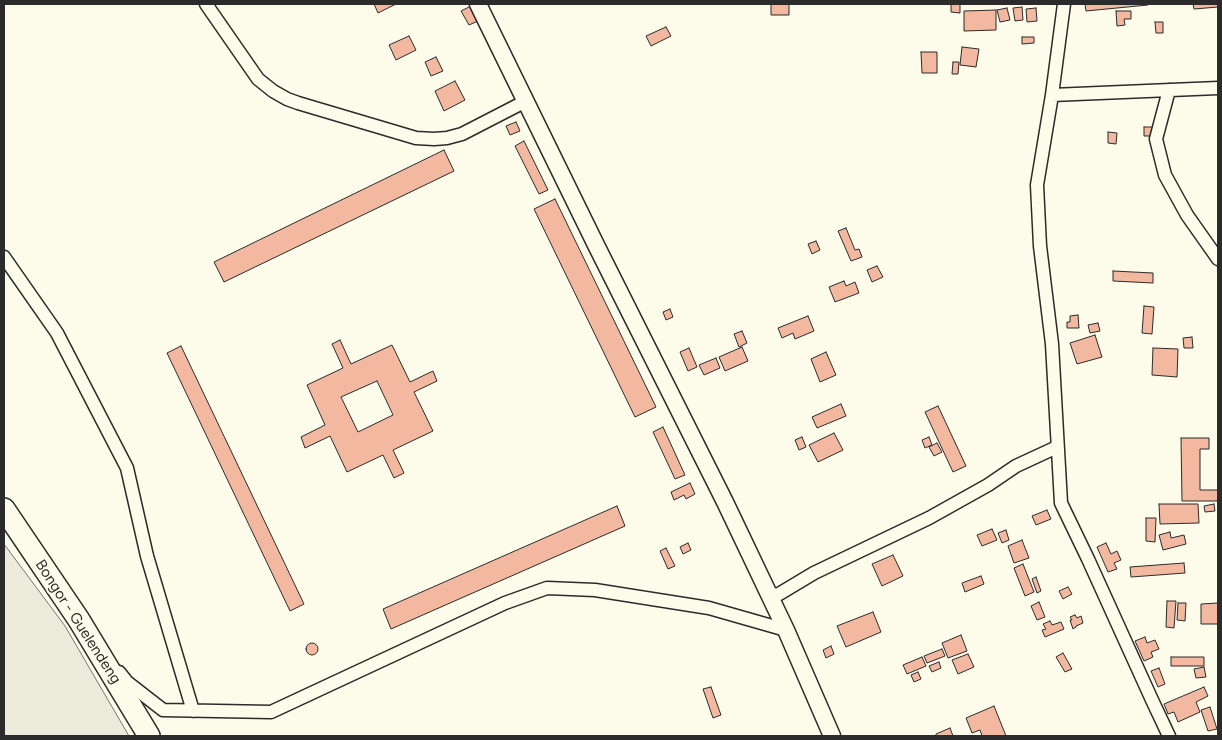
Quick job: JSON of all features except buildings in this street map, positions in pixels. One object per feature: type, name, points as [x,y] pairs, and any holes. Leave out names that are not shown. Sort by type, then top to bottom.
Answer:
[{"type":"highway","name":"Bongor - Guelendeng","points":[[4,509],[79,620],[150,736]]},
{"type":"street","points":[[206,4],[258,79],[273,91],[298,103],[416,138],[434,139],[462,134],[526,101]]},
{"type":"street","points":[[478,4],[725,502],[786,630],[832,736]]},
{"type":"street","points":[[1064,4],[1052,94],[1036,186],[1040,246],[1052,344],[1061,503],[1170,736]]},
{"type":"street","points":[[1052,94],[1218,88]]},
{"type":"street","points":[[1168,90],[1156,139],[1165,176],[1187,215],[1218,258]]},
{"type":"street","points":[[4,257],[57,333],[127,468],[147,556],[193,710]]},
{"type":"street","points":[[769,596],[779,594],[814,573],[929,518],[988,485],[1016,466],[1057,446]]},
{"type":"street","points":[[79,620],[127,682],[163,710],[271,712],[505,603],[547,588],[595,590],[709,608],[786,630]]},
{"type":"shaded area","points":[[4,544],[65,626],[129,736],[4,736]]}]
